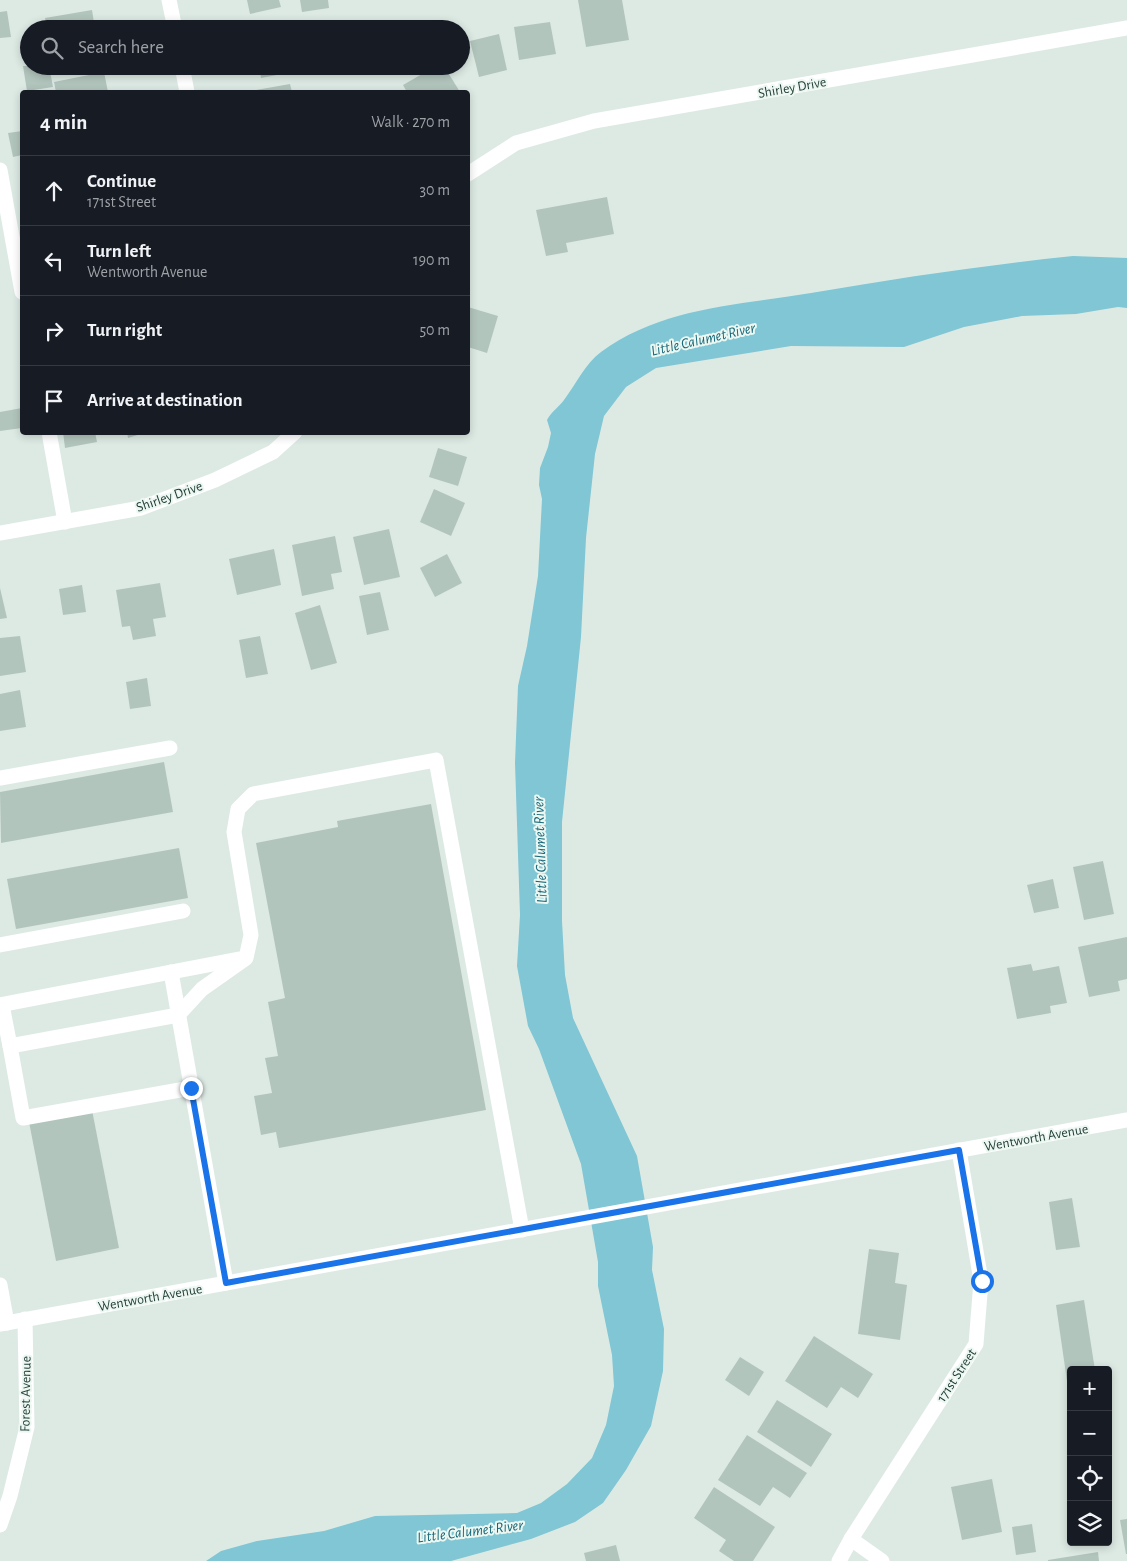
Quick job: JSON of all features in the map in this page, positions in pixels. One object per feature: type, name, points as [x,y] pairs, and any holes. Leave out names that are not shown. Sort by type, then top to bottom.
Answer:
[{"type":"street","points":[[170,0],[173,20]]},
{"type":"street","name":"Shirley Drive","points":[[470,173],[516,142],[594,121],[1127,28]]},
{"type":"street","points":[[184,75],[187,90]]},
{"type":"street","points":[[0,170],[20,281]]},
{"type":"street","points":[[49,435],[65,522]]},
{"type":"street","name":"Shirley Drive","points":[[0,533],[141,508],[215,480],[273,452],[292,435]]},
{"type":"street","points":[[0,778],[170,748]]},
{"type":"street","points":[[10,1046],[178,1015],[202,989],[246,958],[251,935],[234,832],[238,809],[253,794],[436,760],[522,1230]]},
{"type":"street","points":[[0,945],[183,911]]},
{"type":"street","points":[[191,1088],[23,1118],[1,1005],[246,958]]},
{"type":"street","points":[[171,972],[226,1283]]},
{"type":"street","name":"Wentworth Avenue","points":[[3,1323],[1127,1120]]},
{"type":"street","name":"171st Street","points":[[839,1561],[976,1344],[982,1281],[959,1150]]},
{"type":"street","points":[[0,1285],[3,1323]]},
{"type":"street","name":"Forest Avenue","points":[[0,1525],[10,1496],[27,1427],[25,1319]]},
{"type":"street","points":[[851,1540],[882,1561]]},
{"type":"water","name":"Little Calumet River","points":[[1073,256],[1127,258],[1127,308],[1118,307],[1076,314],[1022,316],[964,327],[904,347],[791,346],[656,368],[626,387],[604,416],[595,454],[586,538],[581,637],[562,822],[562,921],[565,975],[573,1018],[637,1156],[653,1247],[652,1270],[664,1329],[663,1371],[651,1426],[626,1470],[603,1503],[575,1522],[531,1539],[451,1561],[206,1561],[221,1551],[257,1541],[324,1531],[375,1516],[517,1513],[541,1503],[567,1484],[592,1458],[606,1425],[614,1386],[612,1355],[598,1286],[598,1262],[581,1164],[539,1049],[528,1026],[517,966],[520,915],[515,763],[518,686],[527,646],[538,576],[542,499],[539,485],[540,468],[551,433],[547,420],[595,357],[625,337],[649,325],[702,310],[729,305],[1007,263]]},
{"type":"building","points":[[247,0],[279,0],[281,7],[250,14]]},
{"type":"building","points":[[300,0],[328,0],[329,8],[302,12]]},
{"type":"building","points":[[578,0],[622,0],[629,40],[586,47]]},
{"type":"building","points":[[92,10],[94,20],[45,20],[45,18]]},
{"type":"building","points":[[7,11],[11,37],[0,38],[0,12]]},
{"type":"building","points":[[550,22],[556,54],[519,60],[514,27]]},
{"type":"building","points":[[499,34],[507,70],[479,77],[470,41]]},
{"type":"building","points":[[24,75],[51,75],[53,87],[27,90]]},
{"type":"building","points":[[89,75],[105,75],[108,90],[56,90],[54,82]]},
{"type":"building","points":[[260,75],[277,75],[261,78]]},
{"type":"building","points":[[420,75],[450,75],[459,90],[406,90],[403,85]]},
{"type":"building","points":[[290,84],[292,90],[256,90]]},
{"type":"building","points":[[20,131],[20,155],[13,157],[8,133]]},
{"type":"building","points":[[607,197],[614,234],[566,243],[568,252],[546,256],[536,210]]},
{"type":"building","points":[[470,308],[498,316],[487,353],[470,348]]},
{"type":"building","points":[[20,408],[20,428],[0,431],[0,412]]},
{"type":"building","points":[[63,435],[96,435],[97,442],[65,448]]},
{"type":"building","points":[[438,448],[467,457],[458,486],[429,477]]},
{"type":"building","points":[[434,489],[465,503],[451,536],[420,522]]},
{"type":"building","points":[[389,529],[400,577],[364,585],[353,537]]},
{"type":"building","points":[[335,536],[342,572],[331,574],[334,589],[302,596],[292,545]]},
{"type":"building","points":[[274,549],[281,585],[237,595],[229,559]]},
{"type":"building","points":[[447,554],[462,583],[435,597],[420,568]]},
{"type":"building","points":[[160,583],[166,617],[153,619],[156,636],[133,640],[130,626],[122,627],[116,590]]},
{"type":"building","points":[[82,585],[86,612],[63,615],[59,589]]},
{"type":"building","points":[[0,588],[7,618],[0,619]]},
{"type":"building","points":[[380,592],[389,630],[367,635],[359,596]]},
{"type":"building","points":[[320,605],[337,663],[311,670],[295,613]]},
{"type":"building","points":[[20,636],[26,672],[0,676],[0,638]]},
{"type":"building","points":[[260,636],[268,674],[246,678],[239,640]]},
{"type":"building","points":[[147,678],[151,706],[130,709],[126,682]]},
{"type":"building","points":[[20,690],[26,727],[0,731],[0,694]]},
{"type":"building","points":[[164,762],[173,812],[1,843],[0,792]]},
{"type":"building","points":[[431,804],[486,1110],[279,1148],[276,1132],[261,1135],[254,1096],[272,1093],[265,1058],[278,1056],[268,1002],[285,998],[256,843],[338,827],[337,821]]},
{"type":"building","points":[[179,848],[188,898],[16,929],[7,879]]},
{"type":"building","points":[[1103,861],[1114,914],[1084,920],[1073,867]]},
{"type":"building","points":[[1053,879],[1059,908],[1034,913],[1027,885]]},
{"type":"building","points":[[1127,937],[1127,979],[1118,981],[1120,991],[1089,997],[1078,947]]},
{"type":"building","points":[[1031,964],[1033,971],[1059,966],[1067,1003],[1050,1006],[1051,1013],[1017,1019],[1007,968]]},
{"type":"building","points":[[92,1110],[119,1248],[56,1261],[29,1122]]},
{"type":"building","points":[[1072,1198],[1080,1247],[1056,1250],[1049,1202]]},
{"type":"building","points":[[869,1249],[899,1253],[895,1283],[907,1285],[900,1340],[858,1334]]},
{"type":"building","points":[[1084,1300],[1094,1366],[1067,1366],[1067,1381],[1056,1305]]},
{"type":"building","points":[[814,1336],[873,1374],[858,1398],[841,1387],[827,1408],[785,1381]]},
{"type":"building","points":[[740,1357],[764,1372],[749,1396],[725,1380]]},
{"type":"building","points":[[777,1400],[832,1434],[811,1467],[757,1432]]},
{"type":"building","points":[[747,1435],[807,1473],[790,1498],[773,1487],[760,1506],[718,1480]]},
{"type":"building","points":[[992,1479],[1002,1532],[962,1540],[951,1487]]},
{"type":"building","points":[[714,1487],[775,1527],[753,1561],[734,1561],[719,1551],[726,1540],[694,1518]]},
{"type":"building","points":[[1127,1519],[1127,1554],[1126,1554],[1120,1520]]},
{"type":"building","points":[[1032,1524],[1036,1552],[1016,1555],[1012,1527]]},
{"type":"building","points":[[616,1545],[620,1561],[586,1561],[584,1553]]},
{"type":"building","points":[[1098,1552],[1099,1561],[1048,1561],[1048,1560]]},
{"type":"route","points":[[191,1088],[226,1283],[959,1150],[982,1281]]}]
